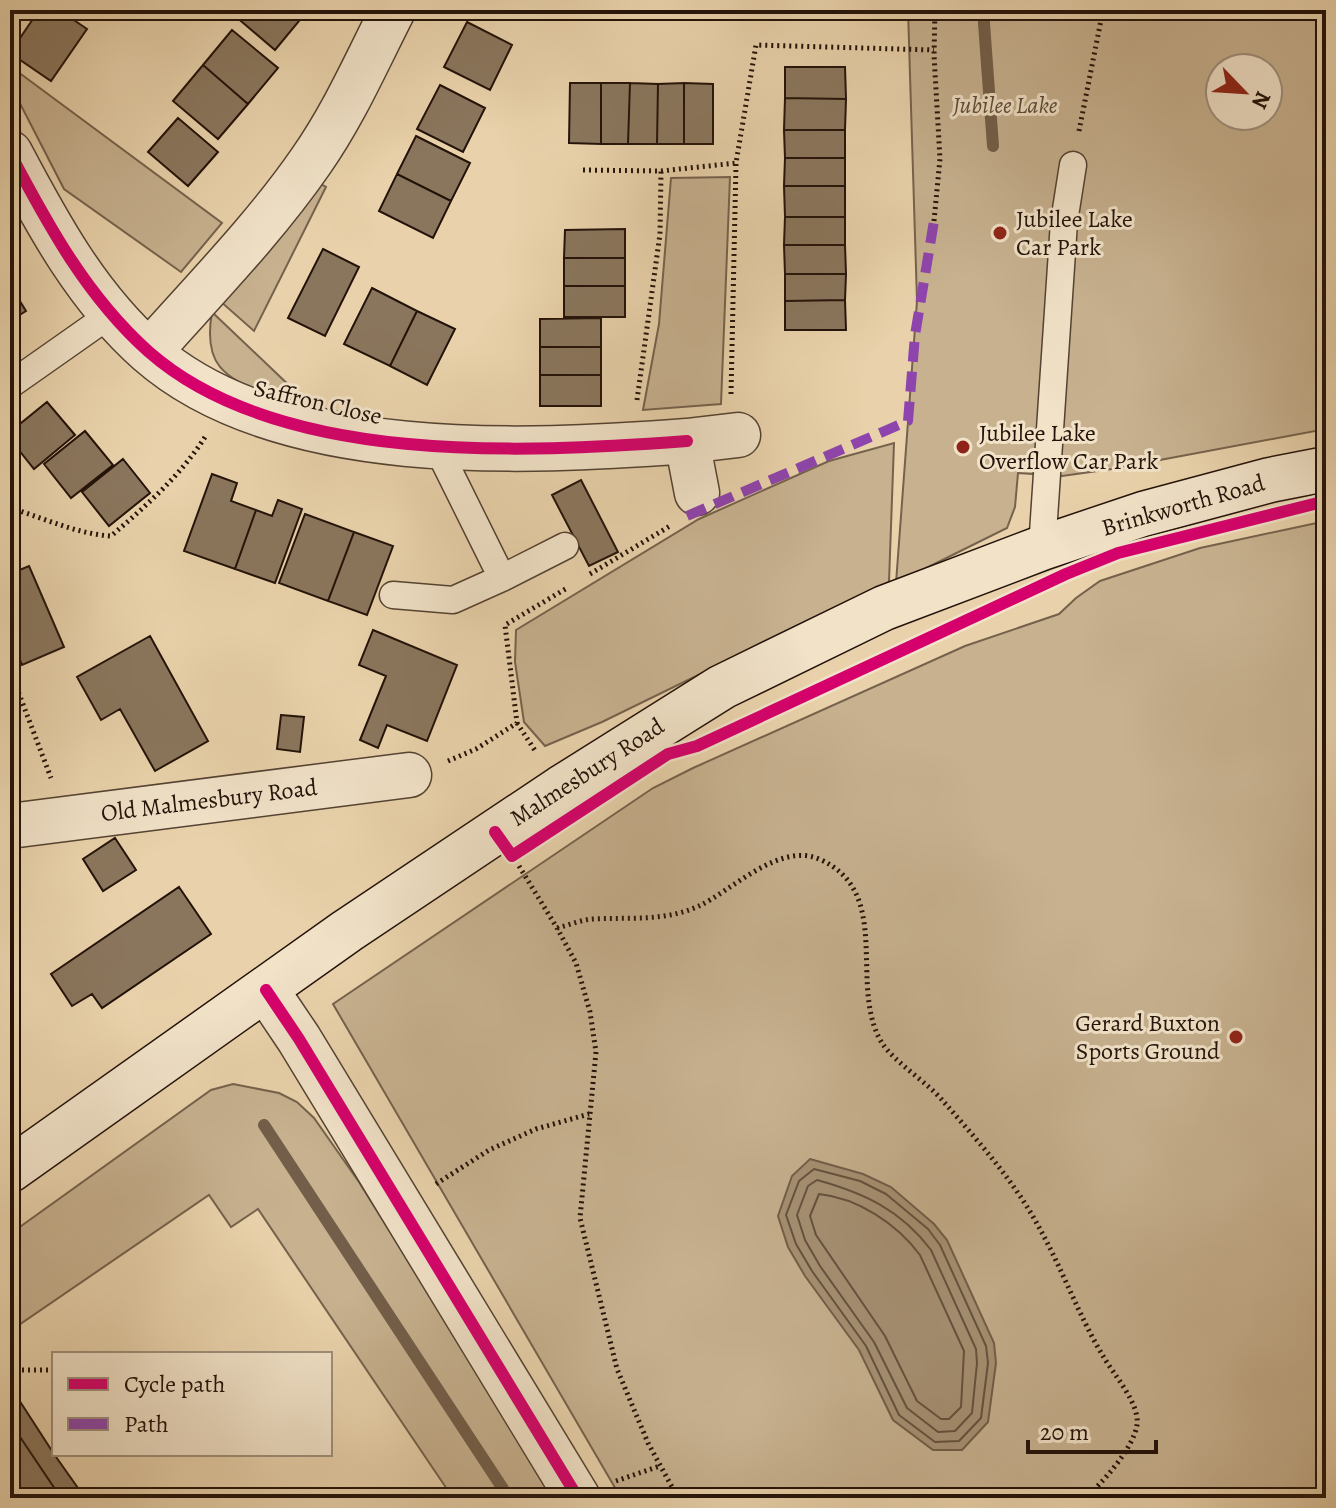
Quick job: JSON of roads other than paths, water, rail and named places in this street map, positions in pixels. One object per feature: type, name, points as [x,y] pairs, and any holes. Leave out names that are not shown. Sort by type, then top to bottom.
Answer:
[{"type":"street","points":[[149,352],[280,202],[310,163],[331,131],[393,10]]},
{"type":"street","name":"Saffron Close","points":[[10,153],[79,275],[111,314],[149,352],[200,389],[267,417],[369,438],[437,447],[569,449],[738,435]]},
{"type":"street","points":[[687,441],[697,493]]},
{"type":"street","name":"Brinkworth Road","points":[[1042,548],[1143,514],[1270,480],[1326,469]]},
{"type":"street","name":"Malmesbury Road","points":[[10,1170],[347,931],[503,844],[682,710],[757,668],[884,608],[1042,548]]},
{"type":"street","name":"Old Malmesbury Road","points":[[10,826],[409,775]]},
{"type":"street","points":[[266,990],[299,1039],[578,1498]]},
{"type":"lane","points":[[1042,548],[1064,222],[1073,165]]},
{"type":"lane","points":[[10,385],[111,314]]},
{"type":"lane","points":[[437,447],[502,578]]},
{"type":"lane","points":[[393,595],[453,600],[565,546]]},
{"type":"water","points":[[810,1159],[863,1174],[891,1187],[934,1224],[947,1240],[994,1343],[996,1363],[988,1422],[962,1450],[933,1450],[893,1420],[859,1350],[805,1276],[788,1247],[778,1216],[792,1176]]},
{"type":"waterway","points":[[983,10],[993,146]]},
{"type":"waterway","points":[[264,1125],[509,1498]]},
{"type":"place","name":"Jubilee Lake Car Park","points":[[1000,233]]},
{"type":"place","name":"Jubilee Lake Overflow Car Park","points":[[963,447]]},
{"type":"place","name":"Gerard Buxton Sports Ground","points":[[1236,1037]]},
{"type":"park label","name":"Jubilee Lake","points":[[1005,105]]}]
